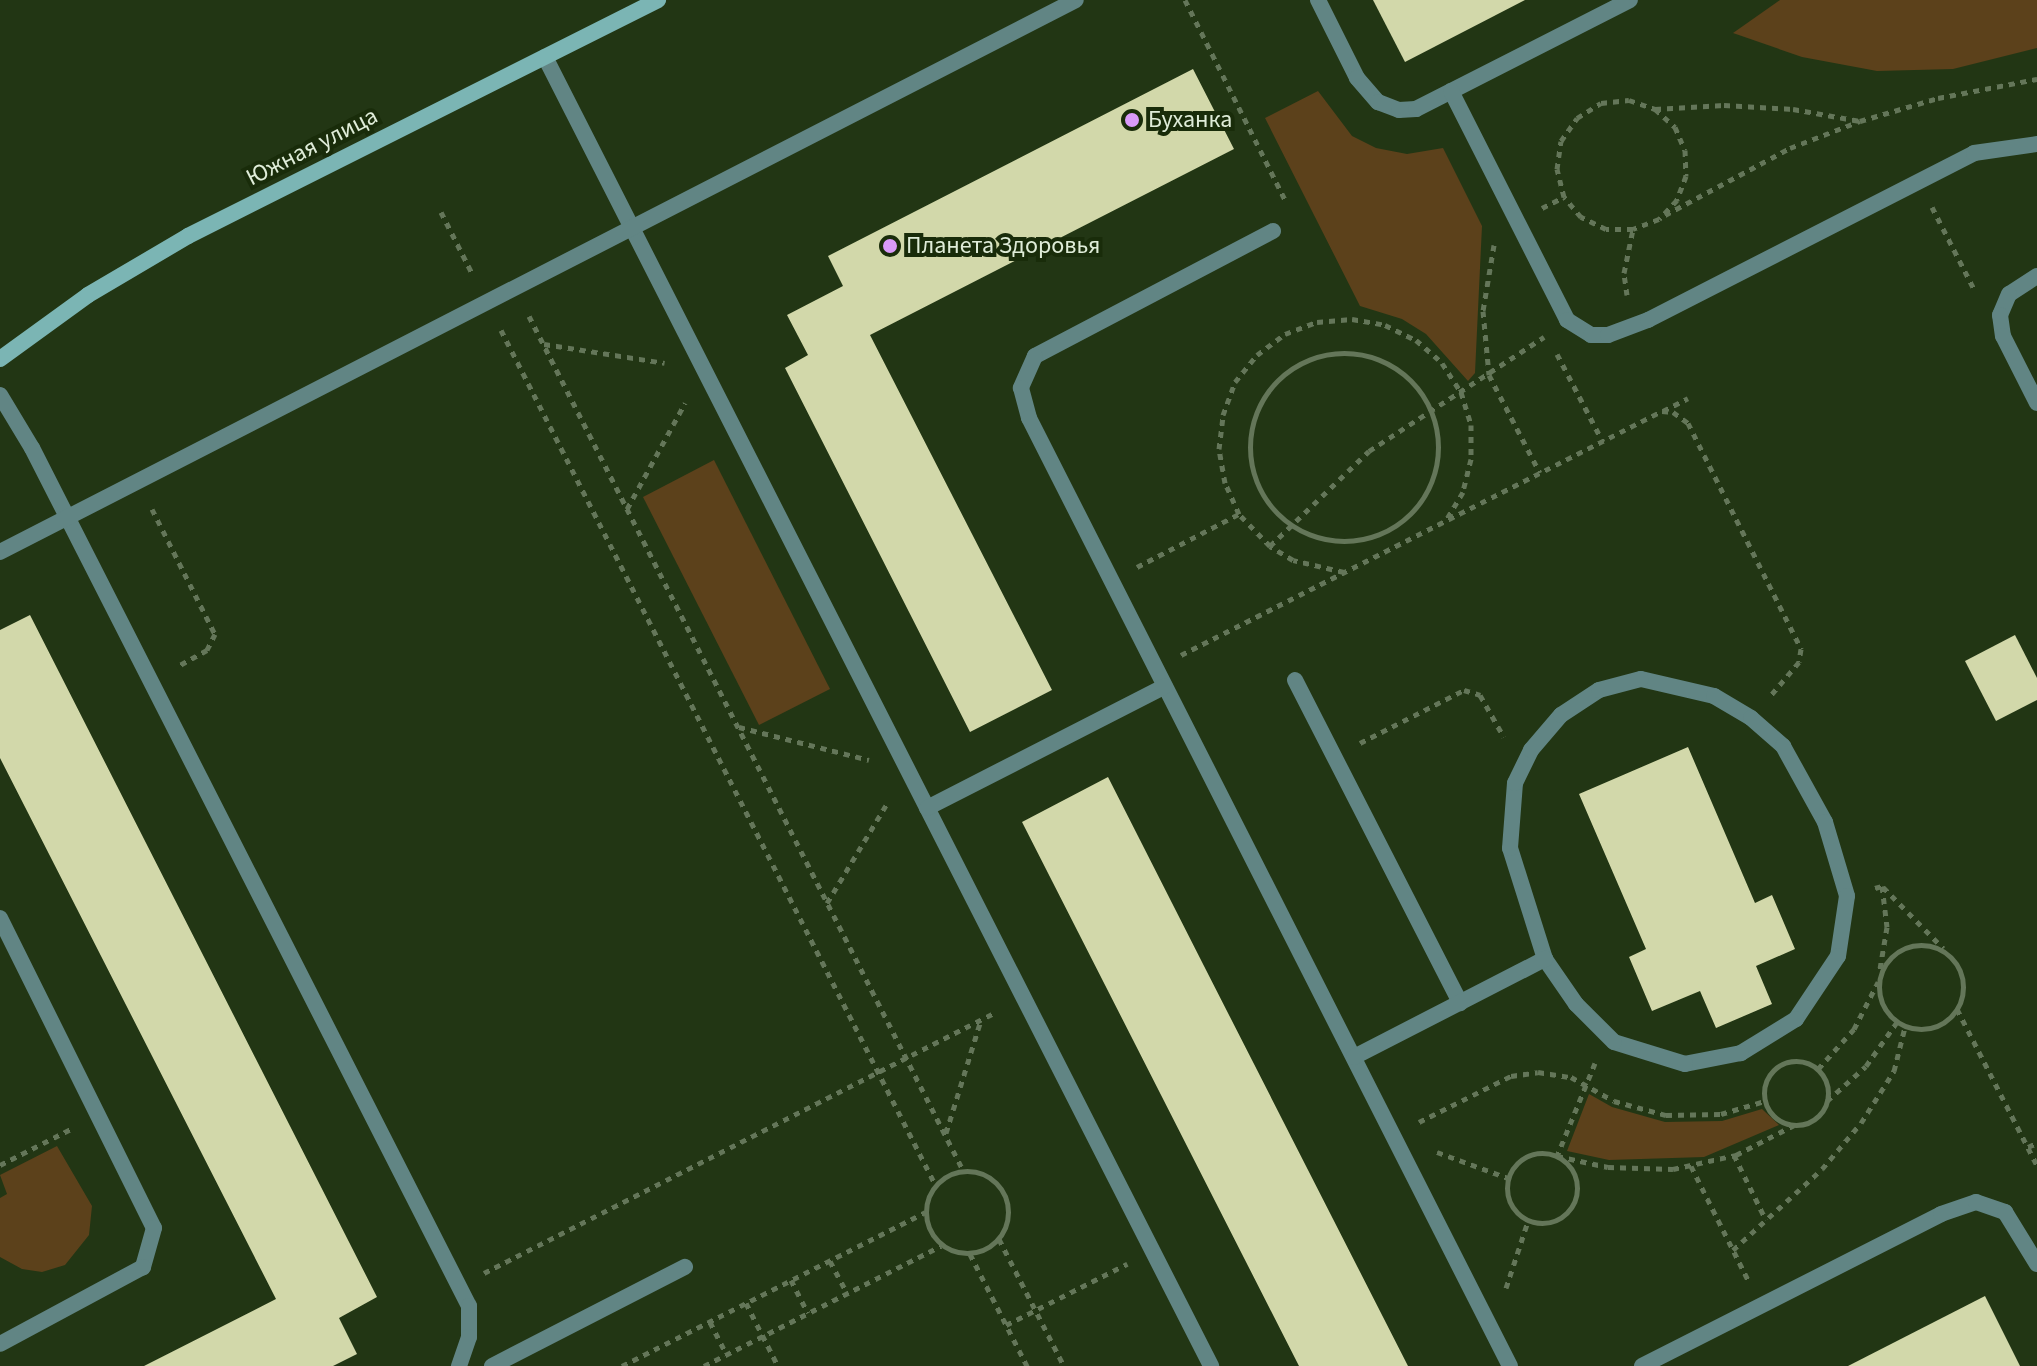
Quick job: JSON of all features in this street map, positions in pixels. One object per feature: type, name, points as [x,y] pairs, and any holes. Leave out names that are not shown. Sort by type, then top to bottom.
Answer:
[{"type":"street","name":"Южная улица","points":[[0,359],[88,295],[188,236],[658,0]]},
{"type":"lane","points":[[0,552],[1076,0]]},
{"type":"lane","points":[[1318,0],[1357,78],[1378,102],[1399,110],[1416,109],[1630,0]]},
{"type":"lane","points":[[545,57],[1211,1366]]},
{"type":"lane","points":[[1451,91],[1567,320],[1578,329],[1608,335],[1634,326],[1974,153],[2037,144]]},
{"type":"lane","points":[[1273,231],[1035,356],[1021,388],[1029,418],[1510,1366]]},
{"type":"lane","points":[[2037,276],[2009,294],[2000,315],[2003,336],[2037,403]]},
{"type":"lane","points":[[0,395],[66,516],[469,1306],[469,1337],[459,1366]]},
{"type":"lane","points":[[1641,679],[1714,696],[1751,718],[1783,746],[1825,822],[1847,896],[1838,956],[1796,1019],[1741,1053],[1685,1064],[1614,1042],[1576,1004],[1545,959],[1510,848],[1521,771],[1531,750],[1561,715],[1599,690],[1641,679]]},
{"type":"lane","points":[[1295,680],[1460,1003]]},
{"type":"lane","points":[[927,808],[1165,686]]},
{"type":"lane","points":[[0,918],[149,1211],[152,1249],[143,1267],[0,1344]]},
{"type":"lane","points":[[1354,1057],[1545,959]]},
{"type":"lane","points":[[1642,1366],[1941,1214],[1976,1202],[2005,1212],[2037,1264]]},
{"type":"lane","points":[[492,1366],[685,1267]]},
{"type":"path","points":[[1185,0],[1281,187],[1284,217],[1273,231]]},
{"type":"path","points":[[1860,121],[1752,106],[1655,109],[1629,100],[1601,103],[1577,118],[1561,141],[1557,169],[1564,197],[1581,217],[1606,229],[1633,229],[1659,219],[1790,148],[1860,121],[1938,98],[2037,79]]},
{"type":"path","points":[[1655,109],[1675,127],[1685,150],[1686,176],[1677,200],[1659,219]]},
{"type":"path","points":[[1919,181],[1977,294],[2000,315]]},
{"type":"path","points":[[1540,473],[1489,375],[1483,311],[1490,251],[1516,221],[1564,197]]},
{"type":"path","points":[[441,212],[935,1184]]},
{"type":"path","points":[[1633,229],[1624,273],[1634,326]]},
{"type":"path","points":[[514,287],[963,1170]]},
{"type":"path","points":[[1345,572],[1293,560],[1270,546],[1239,514],[1225,483],[1219,449],[1223,415],[1235,382],[1257,355],[1285,334],[1317,322],[1352,319],[1385,325],[1416,340],[1442,363],[1461,392],[1471,425],[1471,459],[1463,492],[1446,521]]},
{"type":"path","points":[[1270,546],[1369,451],[1548,334],[1603,442]]},
{"type":"path","points":[[543,344],[704,369],[627,509]]},
{"type":"path","points":[[1356,353],[1386,362],[1411,380],[1430,410],[1438,436],[1437,467],[1425,496],[1405,520],[1378,535],[1347,542],[1317,538],[1289,525],[1267,502],[1253,474],[1249,443],[1256,413],[1271,386],[1295,366],[1324,354],[1356,353]]},
{"type":"path","points":[[1156,669],[1688,398]]},
{"type":"path","points":[[1662,411],[1688,423],[1801,649],[1799,662],[1751,718]]},
{"type":"path","points":[[137,480],[215,634],[207,650],[150,680]]},
{"type":"path","points":[[1111,580],[1239,514]]},
{"type":"path","points":[[1334,757],[1464,690],[1486,701],[1521,771]]},
{"type":"path","points":[[738,727],[907,770],[827,903]]},
{"type":"path","points":[[1882,886],[1953,957],[1962,974],[1957,1008],[1942,1024],[1905,1027],[1897,1022],[1880,999],[1885,963],[1899,949],[1918,944],[1953,957]]},
{"type":"path","points":[[459,1286],[1023,998]]},
{"type":"path","points":[[1957,1008],[2037,1165]]},
{"type":"path","points":[[945,1134],[981,1019]]},
{"type":"path","points":[[1557,1156],[1576,1176],[1575,1203],[1555,1221],[1528,1221],[1510,1203],[1508,1178],[1533,1153],[1557,1156],[1640,1170],[1691,1166],[1734,1155],[1794,1125],[1814,1119],[1826,1103],[1866,1066],[1897,1022]]},
{"type":"path","points":[[1733,1250],[1822,1169],[1861,1123],[1894,1071],[1905,1027]]},
{"type":"path","points":[[1557,1156],[1607,1035]]},
{"type":"path","points":[[1794,1125],[1775,1118],[1765,1101],[1763,1089],[1774,1068],[1796,1060],[1818,1069],[1825,1079],[1826,1103]]},
{"type":"path","points":[[1393,1135],[1511,1076],[1555,1074],[1586,1084],[1614,1101],[1666,1115],[1721,1114],[1765,1101]]},
{"type":"path","points":[[0,1165],[100,1114]]},
{"type":"path","points":[[1393,1135],[1508,1178]]},
{"type":"path","points":[[2028,1147],[2037,1143]]},
{"type":"path","points":[[1734,1155],[1766,1220]]},
{"type":"path","points":[[1691,1166],[1762,1306]]},
{"type":"path","points":[[963,1170],[987,1175],[1004,1193],[1008,1217],[999,1239],[970,1254],[941,1246],[929,1231],[925,1212],[935,1184],[963,1170]]},
{"type":"path","points":[[622,1366],[925,1212]]},
{"type":"path","points":[[1493,1331],[1528,1221]]},
{"type":"path","points":[[999,1239],[1064,1366]]},
{"type":"path","points":[[704,1366],[941,1246]]},
{"type":"path","points":[[1006,1325],[1153,1251]]},
{"type":"path","points":[[970,1254],[1027,1366]]},
{"type":"path","points":[[830,1261],[847,1293]]},
{"type":"path","points":[[791,1280],[808,1313]]},
{"type":"path","points":[[746,1303],[778,1366]]},
{"type":"path","points":[[710,1322],[727,1355]]},
{"type":"shaded area","points":[[1780,0],[2037,0],[2037,48],[1953,69],[1877,71],[1802,57],[1733,33]]},
{"type":"shaded area","points":[[1318,91],[1352,136],[1376,148],[1407,154],[1443,148],[1482,226],[1475,373],[1468,381],[1426,334],[1402,319],[1360,306],[1265,118]]},
{"type":"shaded area","points":[[714,460],[830,689],[759,725],[643,497]]},
{"type":"shaded area","points":[[1589,1094],[1612,1107],[1665,1122],[1722,1121],[1762,1109],[1779,1125],[1704,1157],[1609,1160],[1567,1151]]},
{"type":"shaded area","points":[[57,1146],[92,1206],[89,1235],[65,1265],[42,1272],[22,1269],[0,1257],[0,1198],[7,1194],[0,1175]]},
{"type":"building","points":[[1373,0],[1525,0],[1405,62]]},
{"type":"building","points":[[1193,69],[1234,149],[870,335],[1052,690],[970,732],[785,368],[808,355],[787,315],[843,286],[828,256]]},
{"type":"building","points":[[30,615],[377,1297],[339,1318],[357,1354],[333,1366],[144,1366],[276,1299],[0,758],[0,630]]},
{"type":"building","points":[[2015,635],[2037,678],[2037,700],[1996,721],[1965,661]]},
{"type":"building","points":[[1688,747],[1755,903],[1772,895],[1795,949],[1756,966],[1772,1004],[1716,1028],[1700,991],[1652,1011],[1629,957],[1646,949],[1579,794]]},
{"type":"building","points":[[1108,777],[1408,1366],[1299,1366],[1022,822]]},
{"type":"building","points":[[1985,1296],[2020,1366],[1848,1366]]},
{"type":"place","name":"Буханка","points":[[1132,120]]},
{"type":"place","name":"Планета Здоровья","points":[[890,246]]}]
